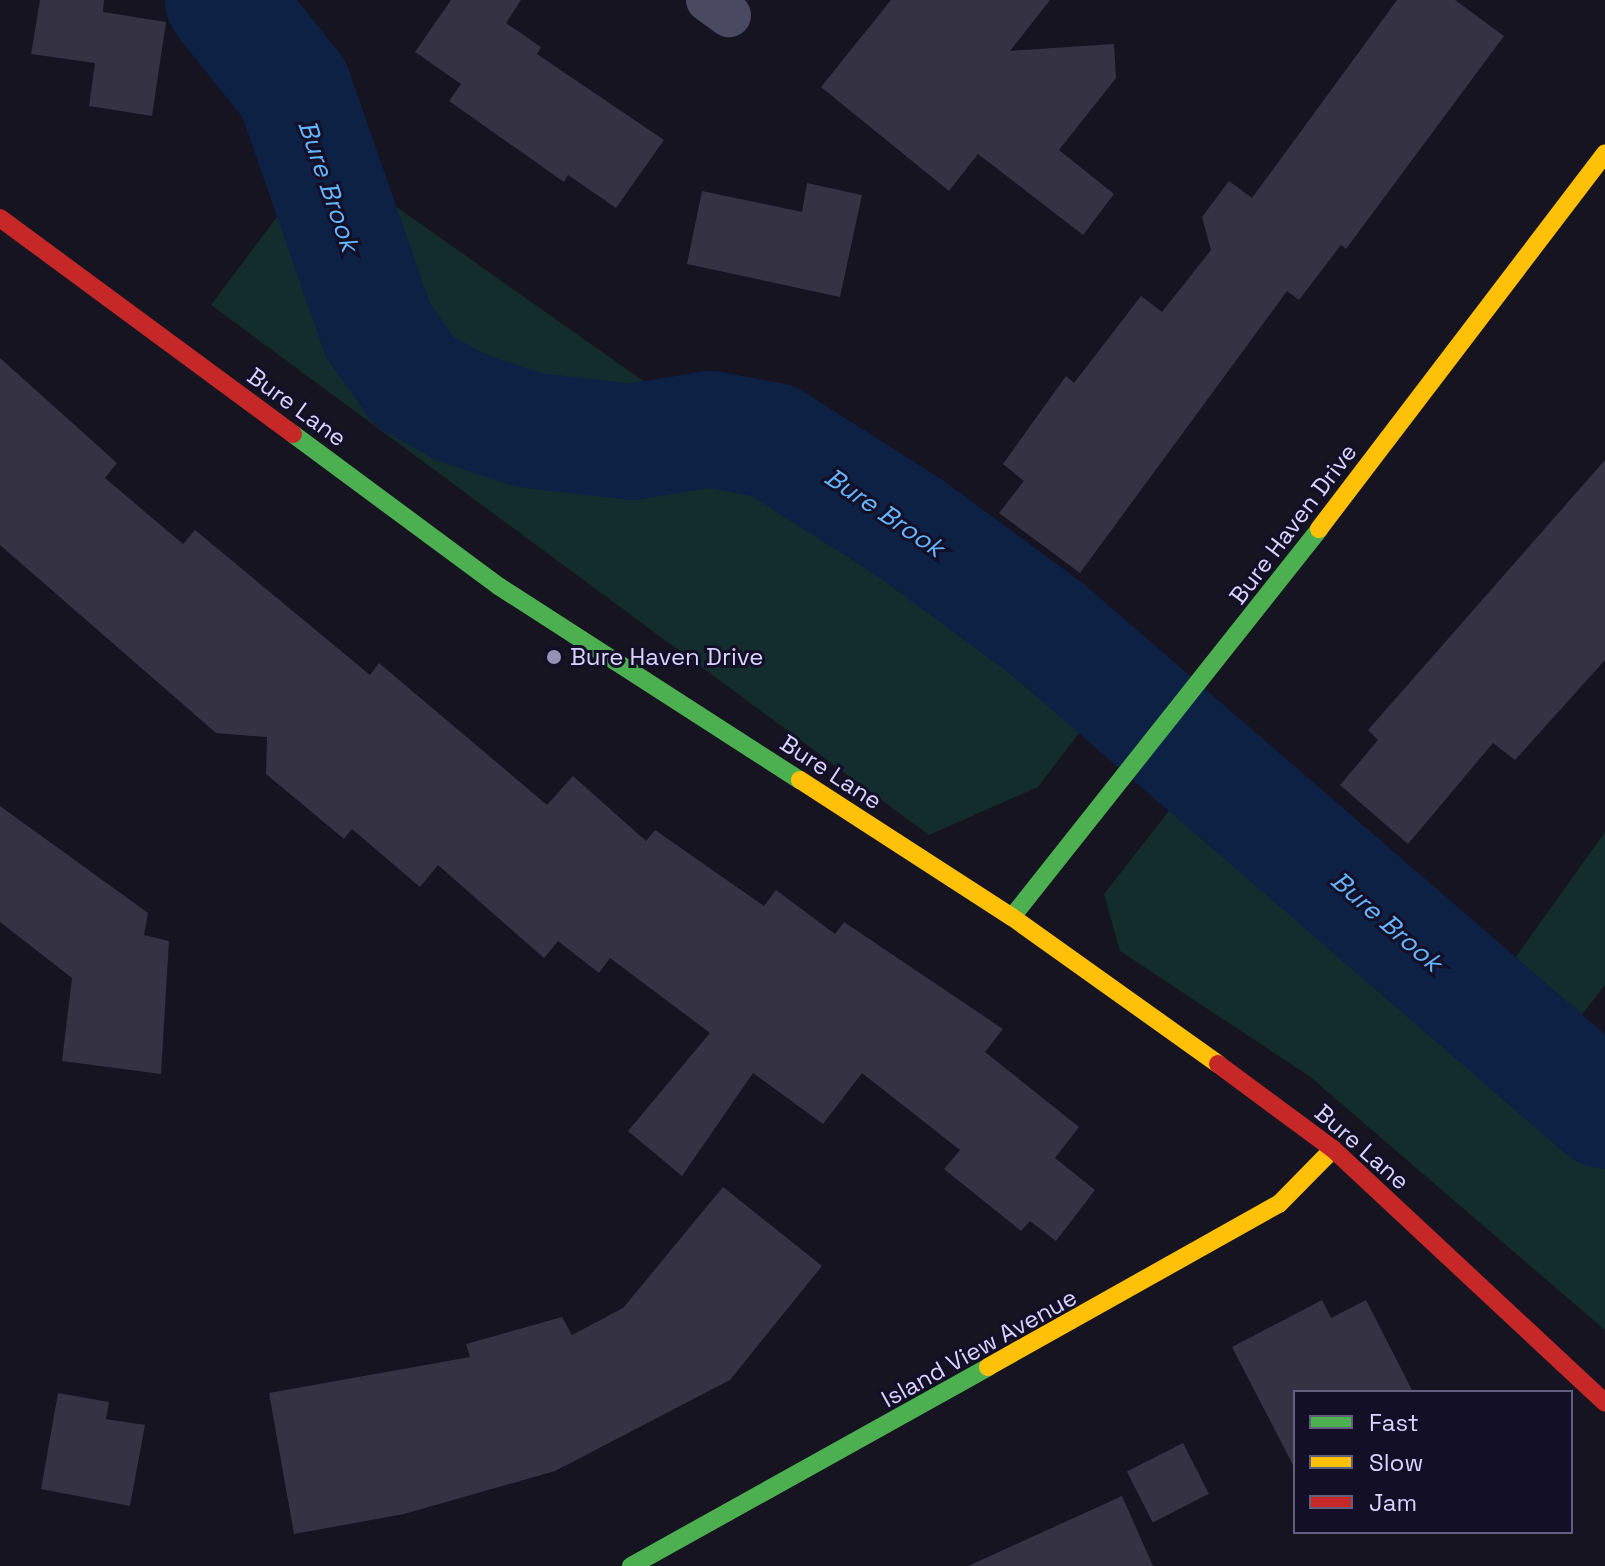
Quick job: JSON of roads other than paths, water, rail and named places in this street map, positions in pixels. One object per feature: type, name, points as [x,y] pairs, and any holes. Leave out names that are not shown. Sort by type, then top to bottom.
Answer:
[{"type":"street","name":"Bure Haven Drive","points":[[1012,917],[1148,753],[1605,154]]},
{"type":"street","name":"Bure Lane","points":[[0,218],[500,587],[1012,917],[1333,1149],[1605,1403]]},
{"type":"street","name":"Island View Avenue","points":[[631,1566],[1279,1204],[1333,1149]]},
{"type":"waterway","name":"Bure Brook","points":[[223,0],[294,89],[378,330],[414,381],[460,407],[529,430],[631,442],[711,429],[773,441],[907,526],[1047,629],[1605,1111]]},
{"type":"place","name":"Bure Haven Drive","points":[[554,657]]}]
